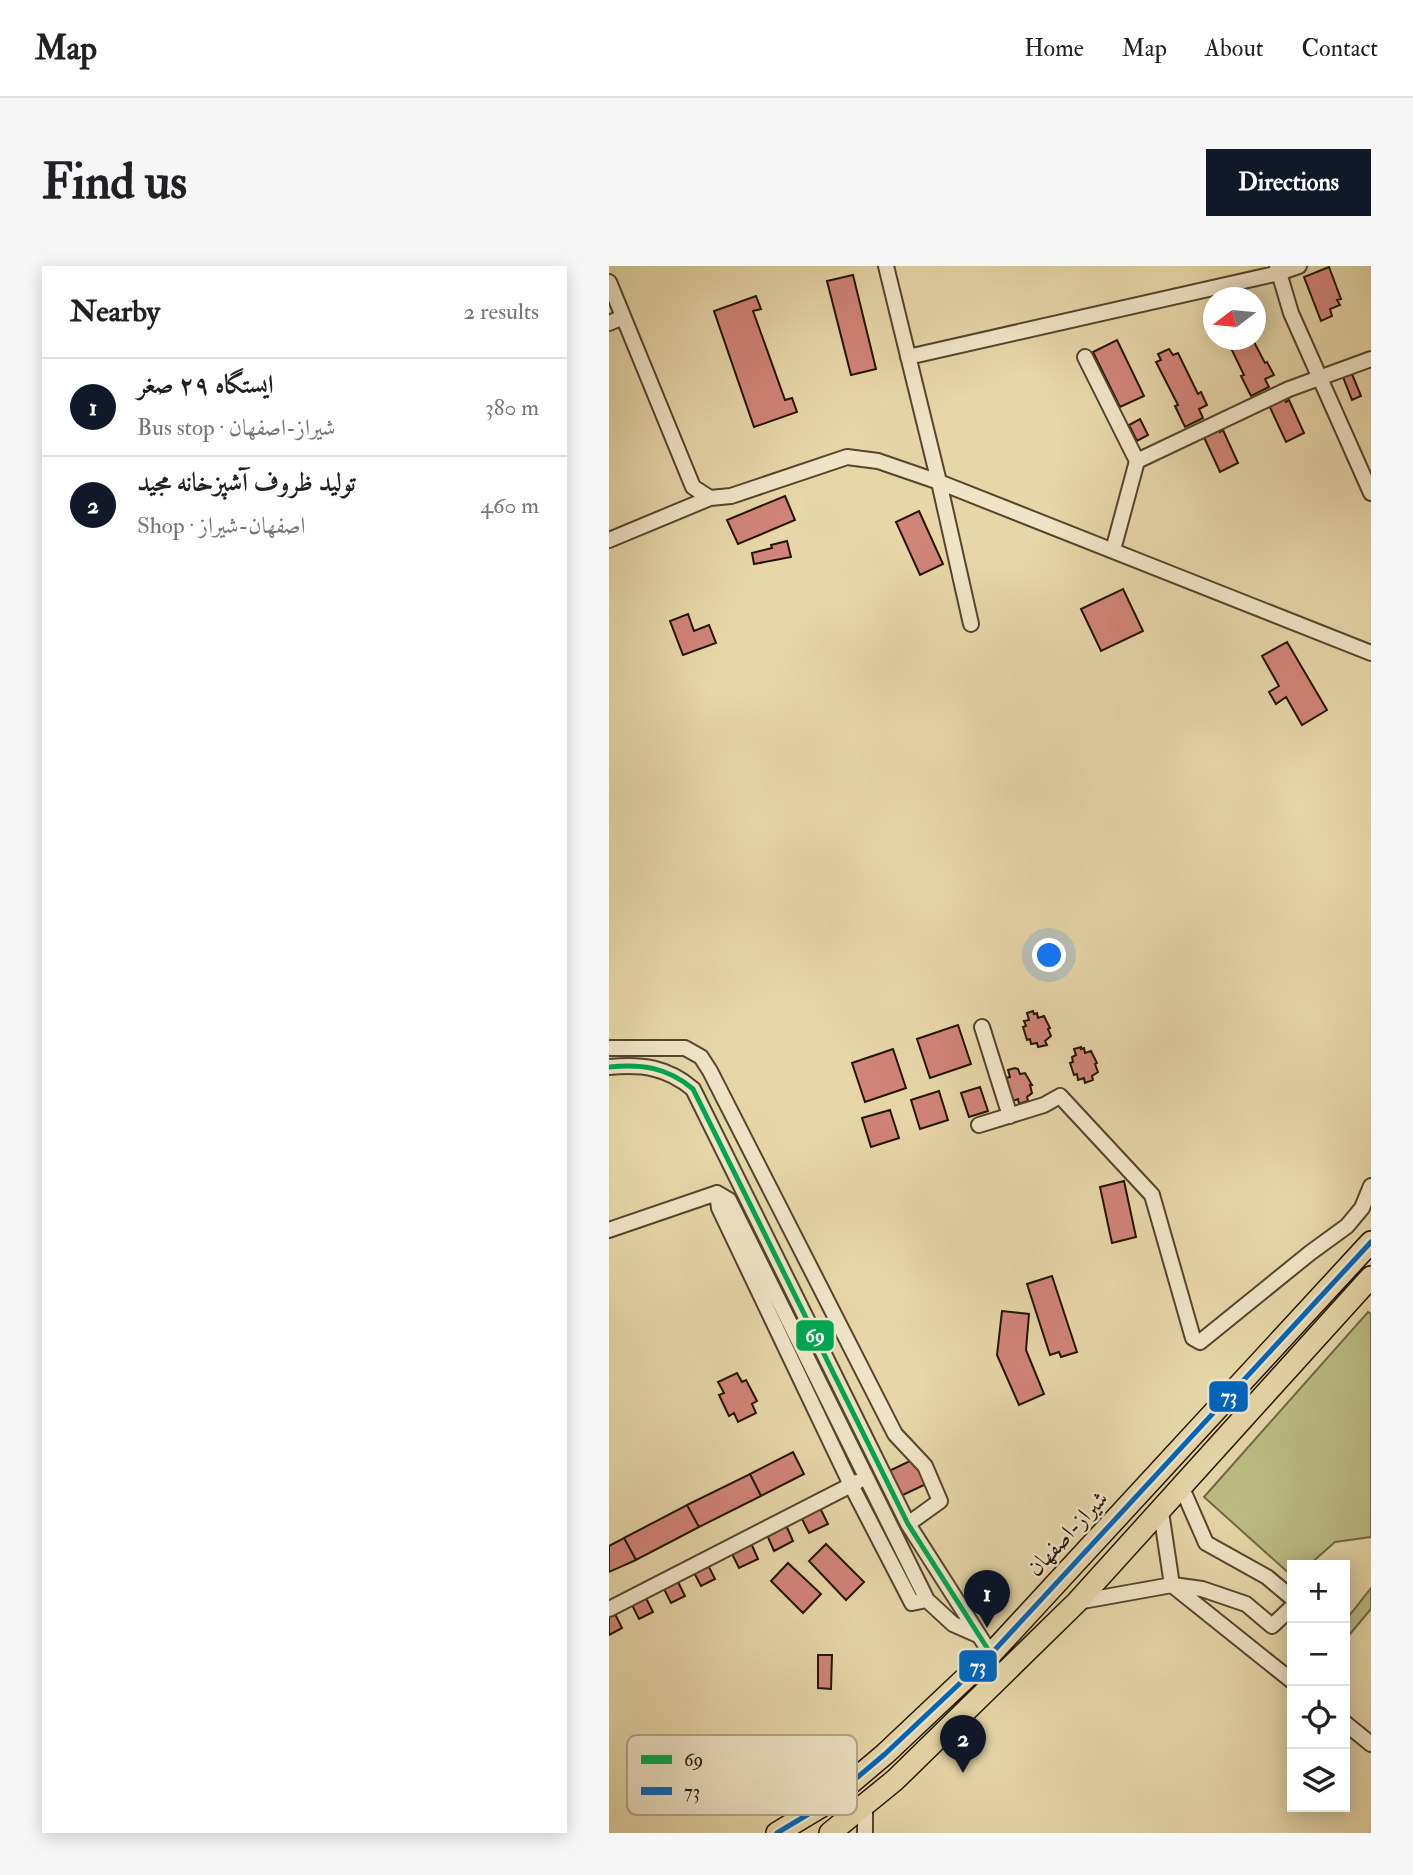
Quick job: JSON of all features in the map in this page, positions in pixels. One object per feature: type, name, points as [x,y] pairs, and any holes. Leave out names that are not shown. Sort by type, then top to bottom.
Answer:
[{"type":"highway","name":"شیراز-اصفهان","points":[[857,1778],[991,1654],[1371,1242]]},
{"type":"highway","points":[[857,1811],[895,1780],[1077,1602],[1371,1277]]},
{"type":"highway","name":"شیراز-اصفهان","points":[[777,1833],[807,1815]]},
{"type":"highway","points":[[830,1833],[852,1815]]},
{"type":"street","points":[[886,266],[971,624]]},
{"type":"street","points":[[908,357],[1299,266]]},
{"type":"street","points":[[1278,270],[1291,313],[1371,492]]},
{"type":"street","points":[[609,282],[693,487],[710,498]]},
{"type":"street","points":[[609,323],[623,317]]},
{"type":"street","points":[[1085,357],[1137,461],[1113,550]]},
{"type":"street","points":[[1137,461],[1289,389],[1371,359]]},
{"type":"street","points":[[609,540],[710,498],[731,496],[847,457],[879,461],[939,482],[1371,653]]},
{"type":"street","points":[[982,1027],[1010,1116]]},
{"type":"street","points":[[609,1048],[685,1048],[701,1057],[710,1071],[895,1434],[925,1466],[940,1501],[908,1524]]},
{"type":"street","points":[[609,1067],[661,1069],[680,1078],[693,1089],[908,1524],[991,1654]]},
{"type":"street","points":[[979,1125],[1044,1105],[1060,1096],[1152,1195],[1193,1338],[1200,1342],[1347,1226],[1362,1208],[1371,1186]]},
{"type":"street","points":[[609,1230],[717,1193],[729,1200],[927,1600],[953,1624],[979,1635]]},
{"type":"street","points":[[717,1193],[719,1208],[851,1485],[912,1603],[927,1600]]},
{"type":"street","points":[[609,1608],[866,1477]]},
{"type":"street","points":[[1182,1488],[1206,1543],[1267,1577],[1287,1594]]},
{"type":"street","points":[[1161,1512],[1172,1585],[1287,1677]]},
{"type":"street","points":[[1077,1602],[1172,1585],[1202,1590],[1246,1604],[1272,1626],[1287,1612]]},
{"type":"street","points":[[1350,1727],[1371,1744]]},
{"type":"street","points":[[865,1805],[865,1833]]},
{"type":"green space","points":[[1368,1312],[1371,1314],[1371,1537],[1335,1542],[1315,1560],[1287,1560],[1287,1572],[1204,1497]]},
{"type":"green space","points":[[1371,1588],[1371,1609],[1350,1634],[1350,1615]]},
{"type":"building","points":[[1329,267],[1341,299],[1337,300],[1340,305],[1330,309],[1332,316],[1321,321],[1304,277]]},
{"type":"building","points":[[853,275],[876,369],[851,375],[827,281]]},
{"type":"building","points":[[756,296],[761,309],[753,311],[785,400],[792,398],[797,412],[754,427],[714,311]]},
{"type":"building","points":[[1117,340],[1144,396],[1120,407],[1093,352]]},
{"type":"building","points":[[1169,349],[1173,355],[1178,353],[1198,394],[1201,392],[1207,405],[1199,409],[1203,418],[1185,427],[1175,406],[1178,405],[1156,362],[1161,360],[1158,354]]},
{"type":"building","points":[[1232,350],[1258,350],[1274,375],[1265,379],[1269,387],[1251,396],[1241,376],[1244,375]]},
{"type":"building","points":[[1352,374],[1361,396],[1352,400],[1343,377]]},
{"type":"building","points":[[1283,396],[1286,402],[1289,400],[1304,433],[1286,442],[1268,403]]},
{"type":"building","points":[[1140,419],[1148,435],[1137,441],[1129,425]]},
{"type":"building","points":[[1217,426],[1220,432],[1223,430],[1238,463],[1220,472],[1202,433]]},
{"type":"building","points":[[785,496],[795,520],[738,544],[727,520]]},
{"type":"building","points":[[919,511],[943,564],[920,575],[896,522]]},
{"type":"building","points":[[787,541],[791,557],[754,564],[752,553]]},
{"type":"building","points":[[1123,589],[1143,631],[1101,651],[1081,609]]},
{"type":"building","points":[[688,614],[694,631],[709,625],[716,643],[683,655],[670,621]]},
{"type":"building","points":[[1287,642],[1327,710],[1302,725],[1286,697],[1276,704],[1269,692],[1279,686],[1262,656]]},
{"type":"building","points":[[1033,1011],[1038,1018],[1044,1016],[1050,1028],[1048,1029],[1051,1036],[1045,1041],[1047,1045],[1038,1047],[1037,1043],[1031,1044],[1030,1039],[1027,1040],[1024,1021],[1029,1020],[1027,1013]]},
{"type":"building","points":[[958,1025],[971,1064],[930,1078],[917,1039]]},
{"type":"building","points":[[1081,1047],[1085,1053],[1091,1051],[1098,1072],[1092,1076],[1093,1080],[1085,1083],[1084,1078],[1078,1080],[1077,1074],[1074,1075],[1070,1063],[1076,1055],[1074,1049]]},
{"type":"building","points":[[893,1049],[906,1088],[865,1102],[852,1063]]},
{"type":"building","points":[[1015,1068],[1020,1074],[1025,1073],[1032,1085],[1028,1101],[1019,1104],[1018,1099],[1013,1101],[1011,1095],[1008,1097],[1004,1084],[1008,1083],[1006,1078],[1010,1077],[1008,1070]]},
{"type":"building","points":[[980,1087],[988,1111],[969,1117],[961,1093]]},
{"type":"building","points":[[939,1091],[948,1120],[920,1129],[911,1100]]},
{"type":"building","points":[[890,1110],[899,1138],[871,1147],[862,1118]]},
{"type":"building","points":[[1124,1181],[1136,1237],[1112,1243],[1100,1187]]},
{"type":"building","points":[[1052,1276],[1077,1352],[1061,1357],[1059,1352],[1050,1355],[1027,1284]]},
{"type":"building","points":[[1002,1311],[1029,1314],[1026,1350],[1044,1394],[1019,1405],[997,1355]]},
{"type":"building","points":[[737,1373],[742,1382],[746,1380],[757,1401],[752,1404],[756,1413],[738,1422],[734,1413],[729,1416],[719,1395],[724,1393],[718,1382]]},
{"type":"building","points":[[793,1452],[804,1474],[761,1496],[750,1474]]},
{"type":"building","points":[[914,1459],[926,1484],[901,1496],[889,1471]]},
{"type":"building","points":[[750,1474],[761,1496],[699,1527],[687,1505]]},
{"type":"building","points":[[687,1505],[699,1527],[636,1560],[624,1538]]},
{"type":"building","points":[[820,1508],[828,1524],[809,1533],[801,1517]]},
{"type":"building","points":[[786,1525],[793,1541],[774,1551],[767,1535]]},
{"type":"building","points":[[624,1538],[636,1560],[609,1572],[609,1546]]},
{"type":"building","points":[[751,1543],[758,1559],[739,1568],[731,1552]]},
{"type":"building","points":[[826,1544],[864,1582],[846,1600],[809,1561]]},
{"type":"building","points":[[707,1563],[715,1579],[701,1586],[693,1571]]},
{"type":"building","points":[[788,1563],[821,1594],[803,1613],[771,1581]]},
{"type":"building","points":[[677,1580],[685,1596],[671,1603],[663,1587]]},
{"type":"building","points":[[645,1596],[653,1612],[639,1619],[631,1603]]},
{"type":"building","points":[[614,1612],[622,1628],[609,1635],[609,1615]]},
{"type":"building","points":[[818,1655],[832,1655],[831,1689],[818,1688]]},
{"type":"transit line","name":"69","points":[[609,1067],[654,1069],[674,1076],[693,1089],[908,1524],[991,1654]]},
{"type":"transit line","name":"73","points":[[857,1778],[991,1654],[1371,1242]]},
{"type":"transit line","name":"73","points":[[777,1833],[807,1815]]},
{"type":"place","name":"ایستگاه ۲۹ صغر","points":[[987,1628]]},
{"type":"place","name":"تولید ظروف آشپزخانه مجید","points":[[963,1773]]}]
